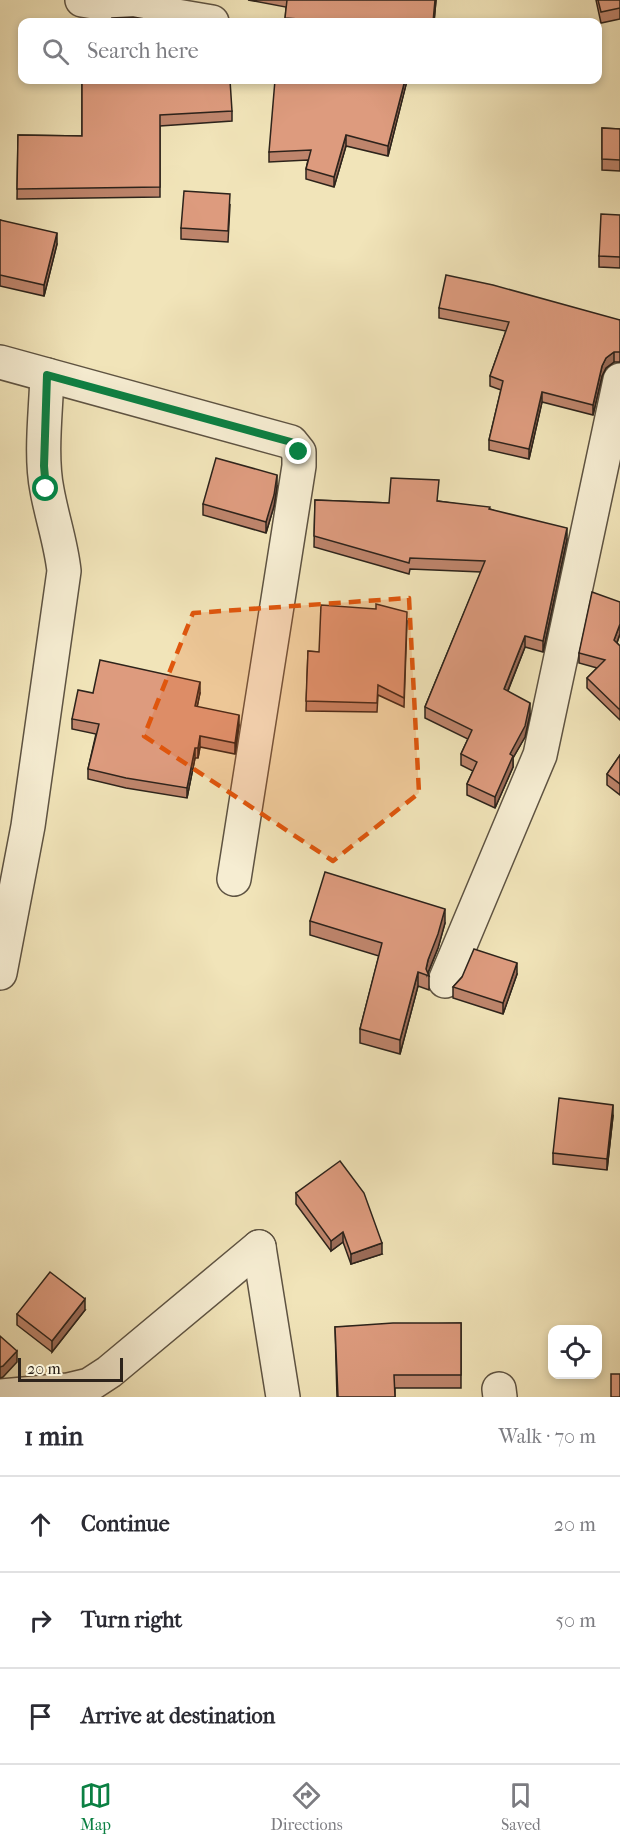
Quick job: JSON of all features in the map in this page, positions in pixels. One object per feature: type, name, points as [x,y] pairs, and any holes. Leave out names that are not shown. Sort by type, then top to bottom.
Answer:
[{"type":"street","points":[[82,0],[188,18]]},
{"type":"street","points":[[0,362],[291,442],[299,452],[297,478],[234,879]]},
{"type":"street","points":[[0,974],[28,826],[64,571],[61,548],[46,489],[44,466],[47,375]]},
{"type":"street","points":[[445,981],[540,755],[613,452],[620,380]]},
{"type":"street","points":[[0,1396],[68,1390],[89,1385],[109,1372],[259,1247],[283,1397]]},
{"type":"highlighted area","points":[[409,598],[419,793],[333,861],[144,736],[193,613]]},
{"type":"building","points":[[287,0],[435,0],[433,18],[285,18]]},
{"type":"building","points":[[598,0],[620,0],[620,8],[601,12]]},
{"type":"building","points":[[82,84],[230,84],[232,111],[160,115],[160,187],[17,189],[18,135],[82,136]]},
{"type":"building","points":[[275,84],[404,84],[388,146],[346,135],[334,177],[306,169],[311,150],[269,152]]},
{"type":"building","points":[[602,128],[620,129],[620,160],[602,159]]},
{"type":"building","points":[[184,191],[230,194],[228,231],[181,228]]},
{"type":"building","points":[[601,214],[620,215],[620,257],[599,256]]},
{"type":"building","points":[[0,220],[57,233],[44,285],[0,275]]},
{"type":"building","points":[[446,275],[493,285],[620,320],[620,352],[614,352],[606,358],[593,405],[542,392],[529,449],[489,440],[503,381],[490,376],[509,322],[439,308]]},
{"type":"building","points":[[216,458],[277,475],[266,522],[203,504]]},
{"type":"building","points":[[391,478],[439,480],[437,501],[490,507],[489,509],[567,528],[543,641],[525,636],[504,689],[530,703],[525,726],[510,754],[513,756],[495,797],[467,784],[477,762],[461,754],[472,730],[425,707],[485,561],[410,558],[409,563],[314,536],[315,500],[389,503]]},
{"type":"building","points":[[592,592],[620,602],[620,624],[614,640],[620,646],[620,710],[587,678],[605,660],[579,653]]},
{"type":"building","points":[[376,604],[407,612],[404,698],[378,685],[377,703],[306,701],[308,651],[319,652],[321,605],[376,609]]},
{"type":"building","points":[[100,660],[200,682],[195,706],[239,715],[235,743],[200,736],[198,748],[195,748],[187,788],[88,769],[99,724],[72,719],[78,690],[93,693]]},
{"type":"building","points":[[620,755],[620,784],[607,774]]},
{"type":"building","points":[[325,872],[445,909],[428,960],[426,969],[429,976],[418,972],[400,1040],[360,1029],[382,943],[310,921]]},
{"type":"building","points":[[474,949],[517,963],[503,1003],[453,987],[462,977]]},
{"type":"building","points":[[559,1098],[613,1105],[607,1159],[553,1153]]},
{"type":"building","points":[[340,1161],[364,1193],[382,1243],[351,1254],[343,1232],[331,1241],[296,1193]]},
{"type":"building","points":[[50,1272],[85,1299],[52,1341],[17,1314]]},
{"type":"building","points":[[393,1323],[461,1323],[461,1375],[394,1375],[395,1397],[338,1397],[335,1327]]},
{"type":"building","points":[[0,1336],[17,1351],[0,1367]]},
{"type":"building","points":[[611,1374],[620,1374],[620,1397],[611,1397]]},
{"type":"route","points":[[46,489],[44,466],[47,375],[291,442],[299,452]]}]
